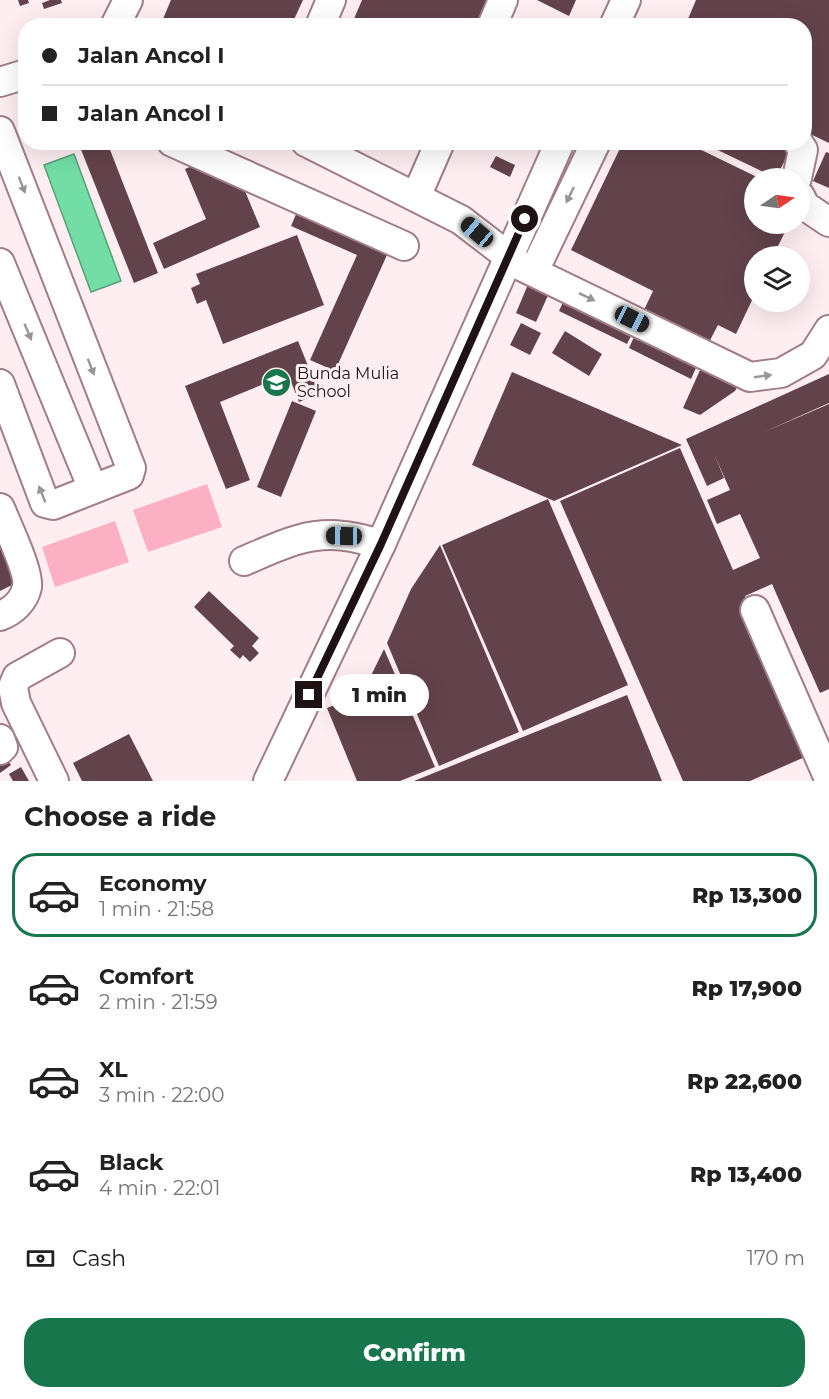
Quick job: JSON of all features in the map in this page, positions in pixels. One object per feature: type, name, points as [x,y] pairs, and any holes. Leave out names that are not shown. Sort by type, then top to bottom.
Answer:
[{"type":"street","points":[[119,18],[128,0]]},
{"type":"street","points":[[323,18],[331,0]]},
{"type":"street","points":[[495,18],[503,0]]},
{"type":"street","points":[[618,18],[626,0]]},
{"type":"street","points":[[0,82],[18,77]]},
{"type":"street","points":[[0,131],[12,153],[131,468],[129,475],[53,505],[45,503],[0,384]]},
{"type":"street","points":[[190,150],[404,246]]},
{"type":"street","points":[[322,150],[462,219],[521,266],[753,377],[781,373],[813,355],[829,330]]},
{"type":"street","points":[[416,197],[437,150]]},
{"type":"street","points":[[268,781],[381,544],[556,150]]},
{"type":"street","points":[[534,271],[592,150]]},
{"type":"street","points":[[799,168],[803,150]]},
{"type":"street","points":[[810,210],[829,222]]},
{"type":"street","points":[[0,263],[93,489]]},
{"type":"street","points":[[0,508],[25,569],[28,585],[22,600],[10,612],[0,616]]},
{"type":"street","points":[[244,561],[289,541],[315,536],[344,536],[381,544]]},
{"type":"street","points":[[754,610],[829,779]]},
{"type":"street","points":[[54,781],[16,703],[13,687],[18,677],[60,653]]},
{"type":"street","points":[[0,739],[3,747],[0,750]]},
{"type":"shaded area","points":[[74,154],[121,281],[91,292],[44,165]]},
{"type":"shaded area","points":[[207,484],[222,527],[148,552],[133,510]]},
{"type":"shaded area","points":[[115,521],[129,562],[55,587],[42,547]]},
{"type":"building","points":[[18,0],[28,0],[29,3],[20,6]]},
{"type":"building","points":[[61,0],[62,3],[44,9],[42,3]]},
{"type":"building","points":[[171,0],[303,0],[295,18],[163,18]]},
{"type":"building","points":[[362,0],[491,0],[483,18],[354,18]]},
{"type":"building","points":[[537,0],[576,0],[569,16]]},
{"type":"building","points":[[696,0],[829,0],[829,143],[812,135],[812,18],[688,18]]},
{"type":"building","points":[[81,150],[110,150],[158,273],[134,283]]},
{"type":"building","points":[[619,150],[701,150],[744,171],[744,234],[784,234],[778,246],[744,246],[744,312],[746,312],[736,334],[718,325],[708,344],[643,312],[653,291],[571,250]]},
{"type":"building","points":[[718,150],[790,150],[781,168],[755,168]]},
{"type":"building","points":[[826,152],[829,153],[829,188],[813,181]]},
{"type":"building","points":[[496,156],[515,165],[510,177],[490,167]]},
{"type":"building","points":[[207,160],[240,179],[260,227],[164,269],[153,243],[206,219],[185,169]]},
{"type":"building","points":[[300,205],[391,246],[335,371],[310,360],[357,255],[291,226]]},
{"type":"building","points":[[297,235],[324,305],[223,344],[206,300],[197,304],[191,288],[200,284],[196,274]]},
{"type":"building","points":[[529,282],[550,291],[536,322],[516,313]]},
{"type":"building","points":[[569,289],[638,322],[627,344],[559,311]]},
{"type":"building","points":[[521,323],[541,333],[530,355],[510,345]]},
{"type":"building","points":[[638,328],[700,359],[691,379],[629,348]]},
{"type":"building","points":[[565,331],[602,354],[589,376],[552,353]]},
{"type":"building","points":[[298,341],[319,393],[299,402],[288,374],[220,402],[250,480],[226,489],[185,386]]},
{"type":"building","points":[[705,359],[741,380],[735,391],[700,415],[683,408]]},
{"type":"building","points":[[512,372],[682,445],[554,501],[472,465]]},
{"type":"building","points":[[829,374],[829,403],[764,432],[829,404],[829,689],[820,693],[772,584],[745,596],[814,753],[750,781],[683,781],[560,501],[680,448],[733,570],[760,558],[740,514],[717,524],[707,500],[730,490],[714,454],[724,478],[707,486],[686,439]]},
{"type":"building","points":[[292,401],[316,411],[281,497],[257,487]]},
{"type":"building","points":[[548,499],[628,685],[523,731],[442,545]]},
{"type":"building","points":[[0,544],[16,583],[0,591]]},
{"type":"building","points":[[440,545],[519,732],[439,766],[387,643],[411,589]]},
{"type":"building","points":[[209,591],[259,638],[252,646],[259,653],[250,662],[243,655],[240,659],[230,650],[234,646],[194,607]]},
{"type":"building","points":[[384,649],[435,767],[400,781],[357,781],[327,708],[362,694]]},
{"type":"building","points":[[627,695],[662,781],[414,781]]},
{"type":"building","points":[[129,734],[153,781],[82,781],[73,763]]},
{"type":"building","points":[[0,749],[11,765],[0,773]]},
{"type":"building","points":[[21,767],[29,781],[13,781],[9,774]]},
{"type":"place","name":"Bunda Mulia School","points":[[276,382]]},
{"type":"route","points":[[309,695],[381,544],[525,219]]}]
